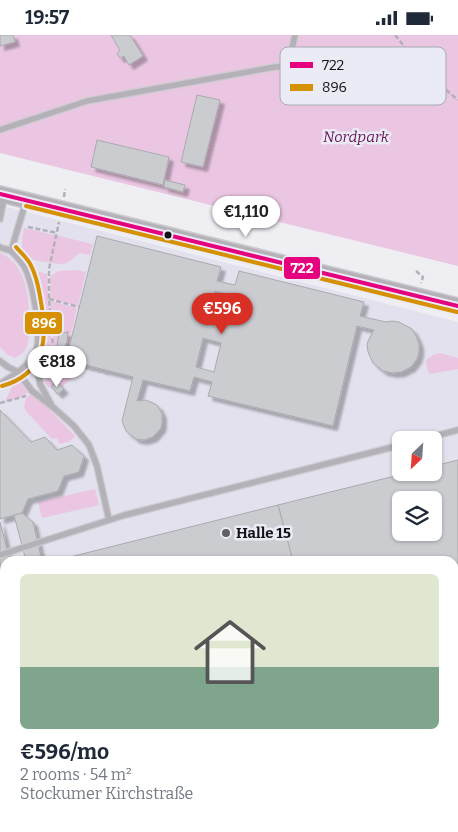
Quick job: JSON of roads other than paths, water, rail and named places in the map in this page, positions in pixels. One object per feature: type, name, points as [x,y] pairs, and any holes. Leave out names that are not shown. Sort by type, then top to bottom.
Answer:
[{"type":"street","points":[[2,194],[458,306]]},
{"type":"lane","points":[[0,130],[87,101],[280,66]]},
{"type":"lane","points":[[0,219],[2,194]]},
{"type":"lane","points":[[11,251],[27,200]]},
{"type":"lane","points":[[0,247],[11,251],[24,266],[36,309],[37,335],[35,353],[40,384],[54,408]]},
{"type":"lane","points":[[0,385],[25,367],[35,353]]},
{"type":"lane","points":[[0,361],[18,372],[32,391],[54,408],[89,445],[97,466],[109,520]]},
{"type":"lane","points":[[0,380],[9,378]]},
{"type":"lane","points":[[442,434],[458,430]]},
{"type":"lane","points":[[0,555],[134,512],[392,447]]},
{"type":"place","name":"Halle 15","points":[[226,533]]},
{"type":"park label","name":"Nordpark","points":[[356,137]]}]
